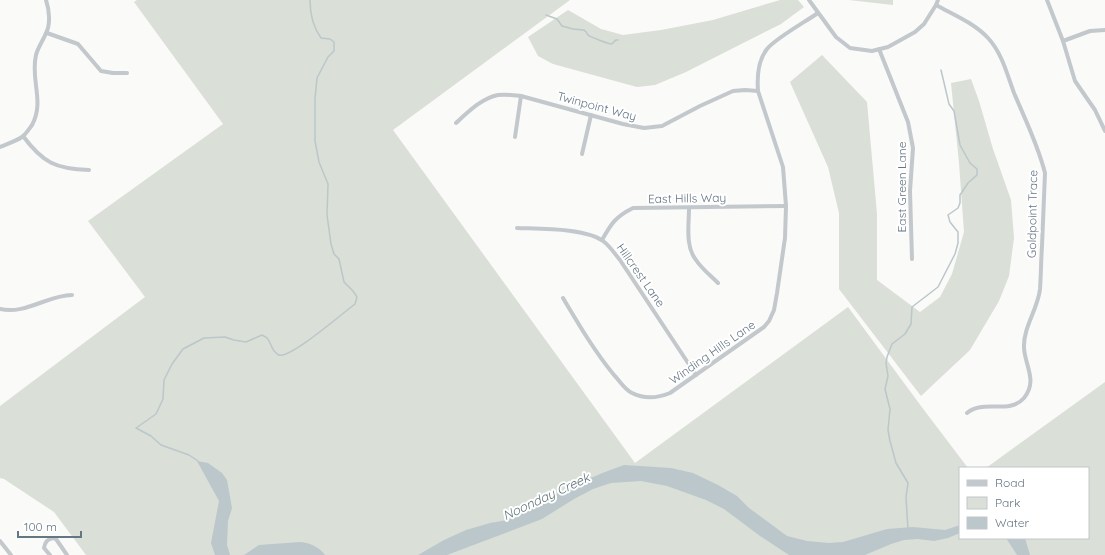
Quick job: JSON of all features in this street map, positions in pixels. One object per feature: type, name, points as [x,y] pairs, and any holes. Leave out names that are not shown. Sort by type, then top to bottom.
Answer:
[{"type":"street","points":[[0,147],[23,136],[37,114],[38,103],[34,70],[36,54],[41,40],[46,33],[49,11],[46,0]]},
{"type":"street","points":[[809,0],[836,37],[850,48],[872,51],[888,47],[915,32],[924,24],[938,0]]},
{"type":"street","points":[[1048,0],[1064,40],[1075,81],[1095,110],[1105,131]]},
{"type":"street","name":"Goldpoint Trace","points":[[936,5],[976,28],[989,39],[993,45],[1005,67],[1041,157],[1045,173],[1040,291],[1026,335],[1024,349],[1031,378],[1029,391],[1018,403],[1003,407],[977,408],[968,413]]},
{"type":"street","name":"Winding Hills Lane","points":[[563,298],[606,366],[624,386],[639,396],[662,396],[670,393],[764,328],[774,310],[776,299],[786,238],[786,206],[783,167],[758,91],[760,66],[767,49],[773,43],[818,13]]},
{"type":"street","points":[[1064,40],[1090,31],[1105,30]]},
{"type":"street","points":[[46,33],[78,44],[101,70],[113,73],[127,73]]},
{"type":"street","name":"East Green Lane","points":[[879,49],[908,122],[913,148],[910,191],[912,259]]},
{"type":"street","name":"Twinpoint Way","points":[[456,123],[473,108],[491,97],[509,94],[623,124],[653,128],[662,126],[733,91],[758,91]]},
{"type":"street","points":[[515,137],[521,96]]},
{"type":"street","points":[[582,154],[591,115]]},
{"type":"street","points":[[23,136],[44,159],[53,165],[69,170],[89,170]]},
{"type":"street","name":"East Hills Way","points":[[602,240],[614,220],[633,208],[786,206]]},
{"type":"street","points":[[689,208],[689,242],[693,255],[718,283]]},
{"type":"street","name":"Hillcrest Lane","points":[[517,228],[575,231],[602,240],[610,246],[696,375]]},
{"type":"street","points":[[0,309],[14,310],[28,307],[63,295],[72,295]]},
{"type":"street","points":[[50,555],[44,548],[49,538],[56,539],[67,555]]},
{"type":"street","points":[[0,541],[11,555]]},
{"type":"green space","points":[[137,0],[570,0],[393,130],[635,463],[848,307],[967,467],[959,467],[959,539],[1089,539],[1089,467],[987,467],[1105,382],[1105,555],[86,555],[54,512],[4,479],[0,478],[0,406],[145,297],[88,221],[223,124],[134,2]]},
{"type":"green space","points":[[780,0],[798,0],[804,7],[781,24],[686,72],[655,85],[637,87],[553,64],[538,56],[528,37],[568,10],[601,29],[623,35],[661,30],[713,20]]},
{"type":"green space","points":[[849,0],[893,0],[893,5]]},
{"type":"green space","points":[[822,55],[867,102],[877,214],[877,280],[920,312],[940,297],[952,274],[964,232],[951,83],[971,79],[1011,200],[1014,238],[1009,276],[999,301],[970,350],[921,396],[839,289],[839,213],[828,167],[790,82]]},
{"type":"water","points":[[197,461],[208,463],[222,473],[227,480],[232,508],[228,521],[227,545],[230,555],[215,555],[211,543],[219,501]]},
{"type":"water","points":[[624,465],[671,468],[693,473],[737,496],[749,508],[787,536],[807,541],[829,543],[843,542],[887,529],[913,527],[945,530],[959,525],[959,533],[934,541],[918,539],[904,540],[865,555],[789,555],[760,536],[724,509],[706,500],[667,486],[641,481],[611,483],[593,489],[542,519],[447,555],[418,555],[444,540],[466,530],[507,520],[523,513],[567,488]]},
{"type":"water","points":[[1007,539],[1025,539],[1030,555],[1017,555]]},
{"type":"water","points":[[300,542],[308,543],[314,546],[325,555],[244,555],[259,545]]},
{"type":"waterway","name":"Noonday Creek","points":[[198,461],[189,455],[161,445],[151,436],[136,428],[156,414],[163,399],[164,380],[172,364],[183,349],[204,338],[225,337],[246,342],[262,335],[269,340],[276,354],[285,354],[305,343],[329,325],[355,304],[357,297],[344,282],[339,259],[334,254],[331,244],[327,215],[328,184],[319,162],[315,141],[315,99],[317,78],[328,57],[334,51],[334,42],[330,39],[321,38],[318,34],[312,20],[310,0]]},
{"type":"waterway","points":[[546,15],[557,19],[562,26],[584,30],[589,36],[603,42],[612,44],[618,40]]},
{"type":"waterway","points":[[908,530],[906,497],[908,483],[896,463],[888,430],[890,409],[885,389],[888,376],[886,363],[887,357],[892,344],[905,334],[911,324],[912,307],[938,287],[955,254],[958,243],[958,232],[950,222],[948,215],[958,208],[960,203],[960,195],[968,183],[977,175],[977,169],[970,163],[960,145],[954,111],[949,104],[941,70]]}]
